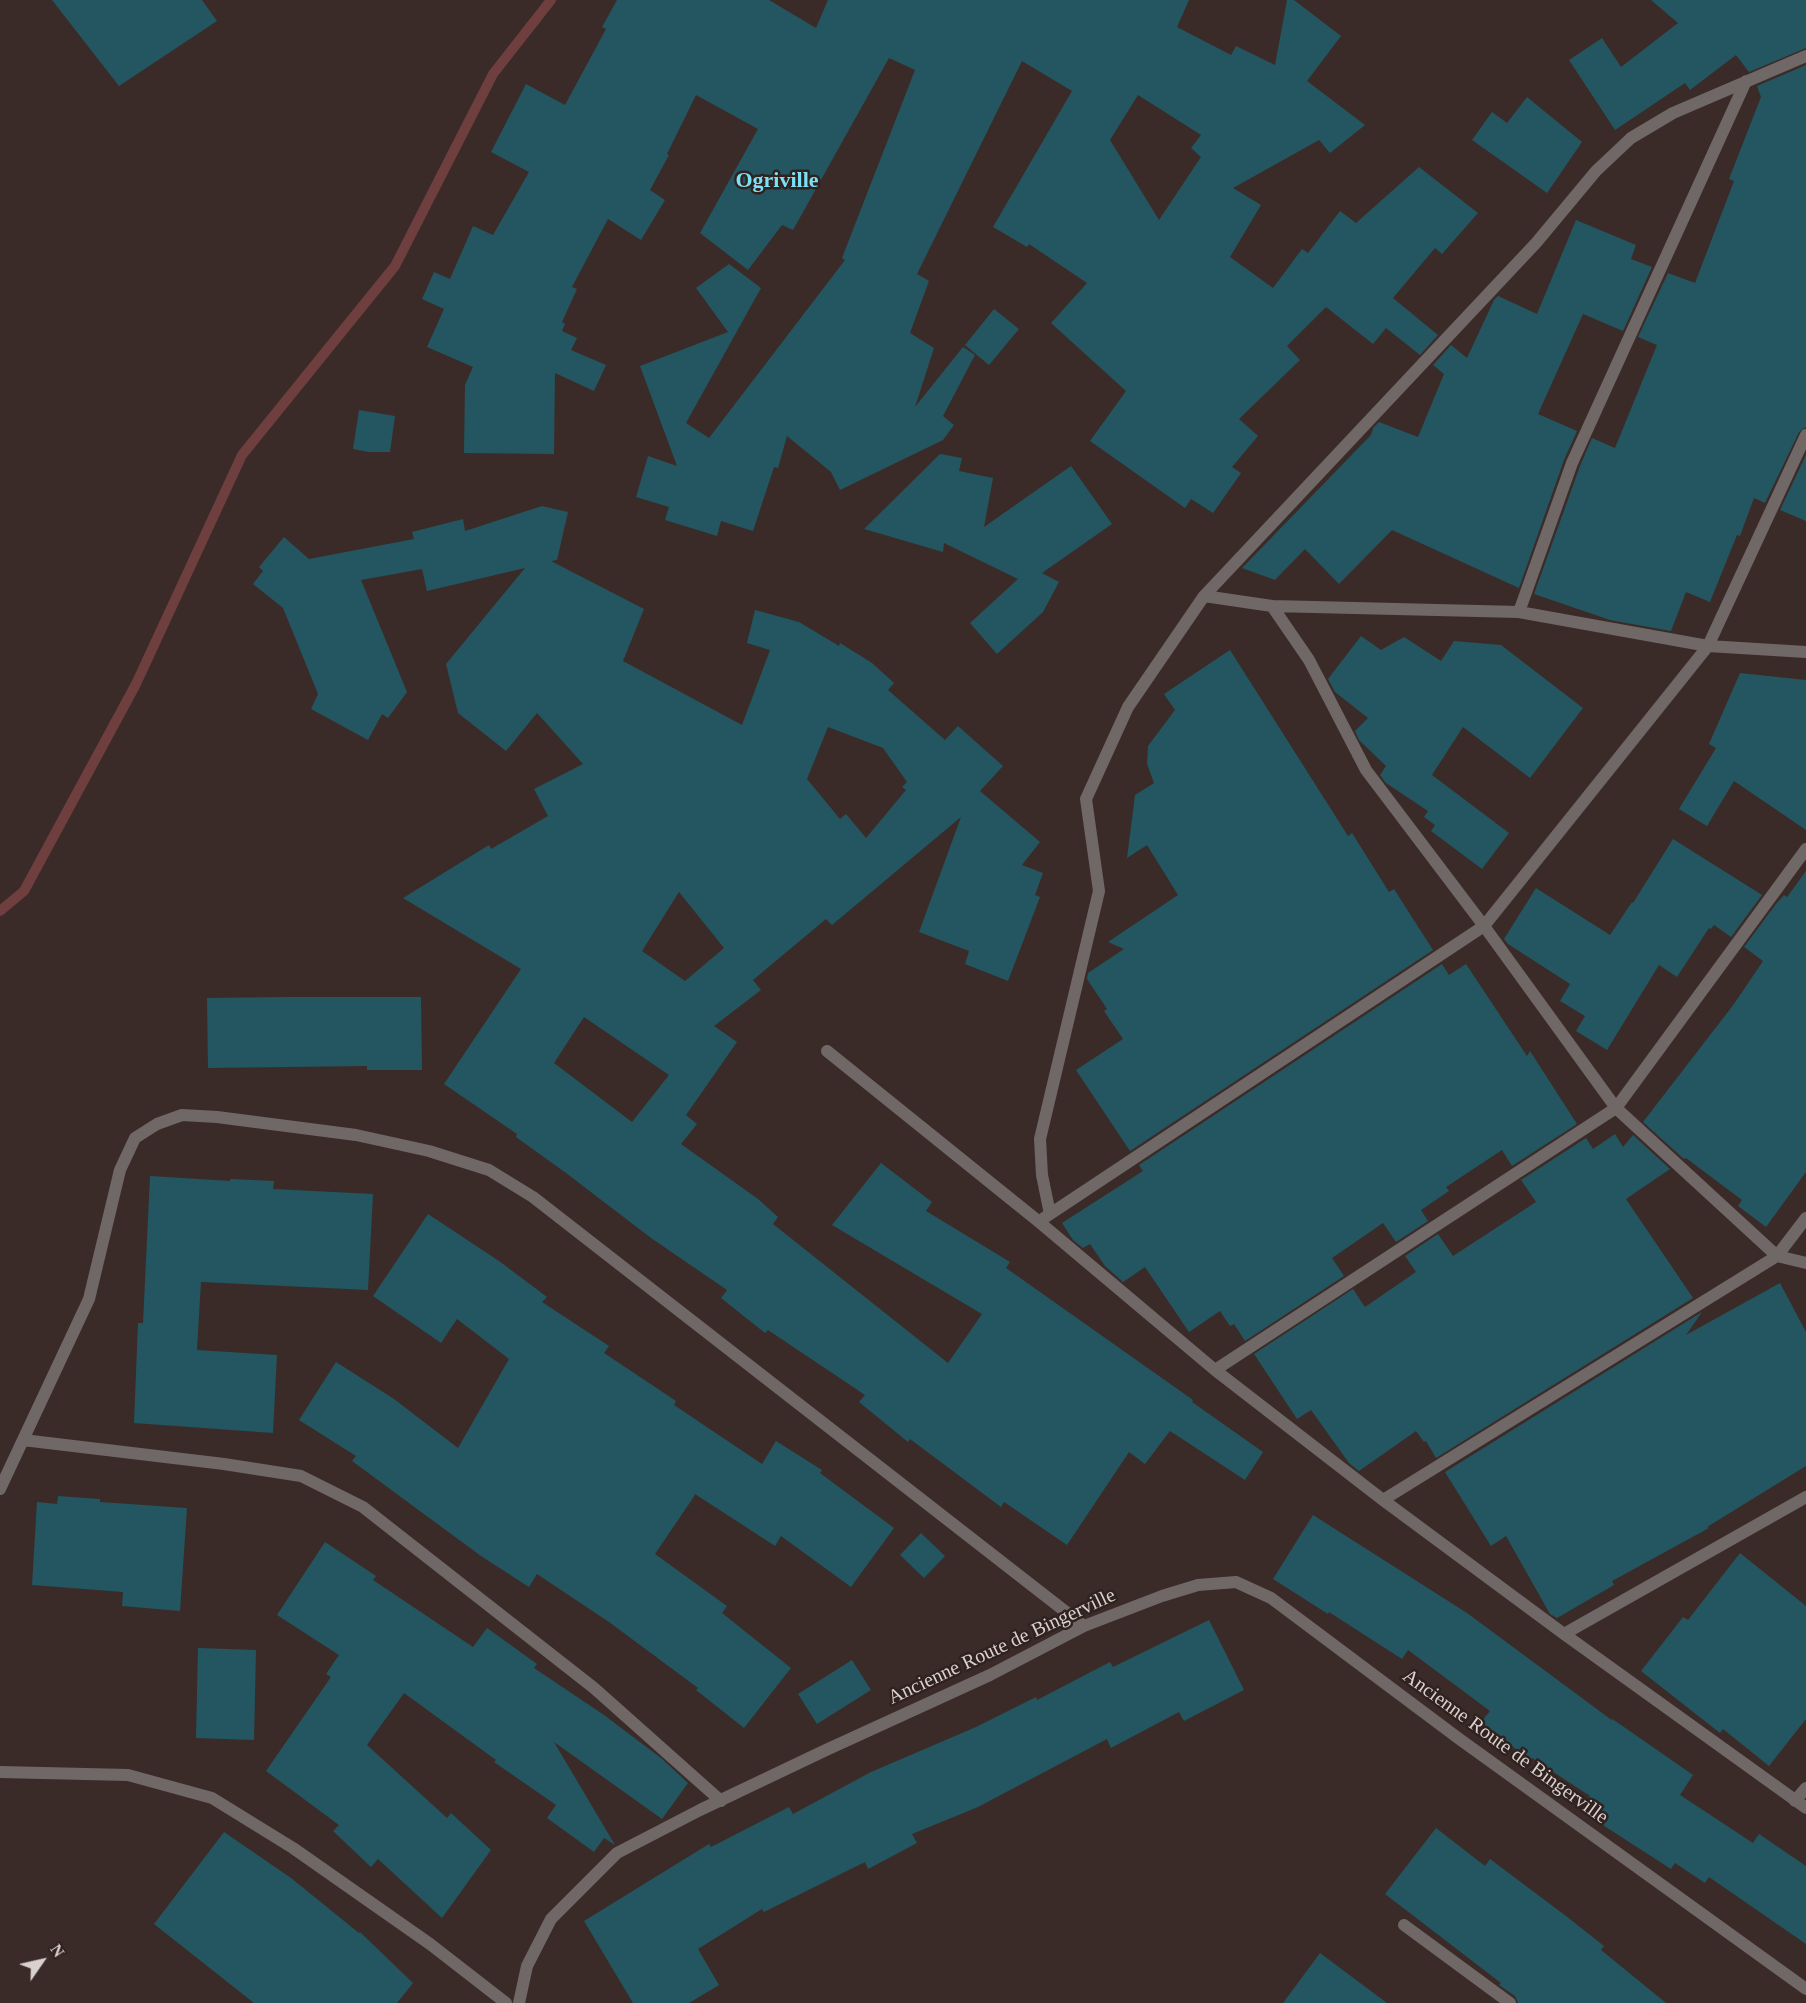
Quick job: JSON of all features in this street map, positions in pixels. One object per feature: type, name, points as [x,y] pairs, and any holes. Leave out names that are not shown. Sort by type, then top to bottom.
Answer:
[{"type":"street","points":[[1050,1214],[1041,1175],[1040,1139],[1099,891],[1086,799],[1128,707],[1204,596],[1536,243],[1596,171],[1631,138],[1673,113],[1806,56]]},
{"type":"street","points":[[1519,612],[1572,463],[1746,81]]},
{"type":"street","points":[[1038,1221],[1484,926],[1708,646],[1806,435]]},
{"type":"street","points":[[1204,596],[1272,606],[1519,612],[1708,646],[1806,652]]},
{"type":"street","points":[[1272,606],[1309,660],[1366,770],[1484,926],[1616,1108],[1777,1256],[1806,1263]]},
{"type":"street","points":[[1215,1370],[1616,1108],[1806,849]]},
{"type":"street","points":[[827,1051],[1038,1221],[1215,1370],[1383,1500],[1801,1805],[1806,1788]]},
{"type":"street","points":[[0,1489],[89,1299],[120,1170],[135,1138],[156,1124],[182,1115],[217,1117],[356,1135],[429,1150],[489,1170],[533,1197],[1084,1626]]},
{"type":"street","points":[[1383,1500],[1777,1256],[1806,1218]]},
{"type":"street","points":[[23,1440],[224,1464],[301,1476],[363,1507],[594,1688],[721,1801]]},
{"type":"street","points":[[1564,1634],[1806,1497]]},
{"type":"street","name":"Ancienne Route de Bingerville","points":[[519,2003],[527,1966],[551,1919],[617,1853],[826,1750],[990,1675],[1084,1626],[1162,1596],[1198,1585],[1236,1582],[1271,1598],[1458,1738],[1806,1989]]},
{"type":"street","points":[[0,1772],[128,1776],[212,1798],[292,1848],[429,1944],[506,2003]]},
{"type":"street","points":[[1404,1925],[1510,2003]]},
{"type":"building","points":[[52,0],[202,0],[217,21],[119,86]]},
{"type":"building","points":[[617,0],[769,0],[816,28],[828,0],[1189,0],[1177,27],[1231,55],[1236,46],[1275,65],[1287,0],[1294,0],[1341,36],[1307,81],[1365,125],[1330,153],[1319,140],[1233,188],[1261,205],[1230,257],[1273,288],[1302,249],[1308,253],[1340,211],[1356,223],[1419,167],[1478,213],[1442,254],[1435,248],[1393,298],[1438,335],[1420,355],[1386,328],[1373,344],[1326,307],[1287,346],[1300,360],[1239,419],[1258,436],[1232,467],[1241,473],[1213,513],[1191,499],[1185,508],[1090,441],[1126,391],[1051,323],[1087,283],[1029,244],[1027,247],[993,227],[1072,91],[1022,61],[917,274],[929,281],[910,333],[934,348],[915,407],[963,347],[975,355],[943,416],[954,425],[943,440],[840,490],[831,472],[787,436],[778,468],[774,467],[753,531],[721,521],[717,536],[665,520],[669,507],[636,497],[648,456],[677,466],[640,366],[728,332],[696,288],[729,264],[761,288],[686,423],[709,438],[845,260],[842,258],[915,70],[889,58],[793,230],[782,225],[748,270],[700,233],[758,129],[696,95],[667,154],[669,155],[650,190],[665,200],[641,240],[608,219],[572,287],[577,289],[562,322],[565,324],[562,331],[577,338],[571,350],[606,365],[594,391],[555,373],[554,454],[464,453],[465,385],[473,367],[427,347],[444,309],[422,299],[434,272],[450,279],[473,226],[493,235],[529,172],[491,152],[526,84],[565,105],[606,29],[602,27]],"holes":[[[1138,95],[1201,135],[1191,148],[1201,157],[1159,220],[1110,140]]]},
{"type":"building","points":[[1651,0],[1806,0],[1806,48],[1749,72],[1736,55],[1690,90],[1685,83],[1615,130],[1569,60],[1602,38],[1621,67],[1678,23]]},
{"type":"building","points":[[1806,65],[1806,427],[1799,432],[1765,503],[1754,498],[1740,536],[1737,535],[1710,602],[1686,592],[1671,631],[1610,620],[1534,594],[1592,438],[1615,448],[1657,345],[1638,337],[1668,273],[1695,283],[1734,181],[1729,179],[1761,97],[1757,86]]},
{"type":"building","points":[[1527,97],[1582,142],[1547,193],[1472,140],[1492,112],[1507,123]]},
{"type":"building","points":[[1576,220],[1636,245],[1631,259],[1652,267],[1623,331],[1583,314],[1538,414],[1577,431],[1564,460],[1519,588],[1392,530],[1339,584],[1305,549],[1275,580],[1242,568],[1371,435],[1373,428],[1379,422],[1418,437],[1444,374],[1433,365],[1451,345],[1467,358],[1498,296],[1537,314]]},
{"type":"building","points":[[994,309],[1019,329],[989,365],[965,345]]},
{"type":"building","points":[[359,410],[395,416],[390,452],[353,449]]},
{"type":"building","points":[[940,454],[962,458],[959,471],[993,478],[984,527],[1071,466],[1112,524],[1042,573],[1059,582],[1043,612],[997,654],[970,623],[1018,579],[944,543],[943,552],[864,529]]},
{"type":"building","points":[[1806,455],[1806,521],[1780,510]]},
{"type":"building","points":[[542,506],[568,512],[557,560],[551,561],[644,609],[623,661],[742,725],[770,650],[747,643],[755,610],[799,622],[872,663],[894,683],[888,690],[945,740],[958,726],[1003,766],[980,791],[1040,842],[1022,865],[1043,873],[1035,895],[1040,897],[1008,981],[965,964],[969,951],[919,932],[961,817],[832,925],[826,919],[753,980],[761,990],[714,1026],[737,1042],[686,1115],[697,1124],[681,1144],[758,1199],[778,1217],[773,1224],[948,1363],[982,1314],[832,1225],[881,1163],[932,1202],[926,1211],[1010,1262],[1006,1268],[1263,1452],[1245,1480],[1170,1431],[1145,1464],[1129,1452],[1067,1545],[1004,1502],[1001,1507],[910,1439],[908,1442],[859,1402],[865,1395],[768,1330],[765,1333],[721,1298],[727,1290],[651,1238],[516,1137],[517,1134],[444,1084],[521,969],[403,898],[489,845],[491,849],[548,816],[534,789],[583,764],[537,713],[506,751],[458,713],[446,664],[525,568],[427,591],[422,569],[361,580],[407,692],[388,718],[382,714],[368,740],[311,709],[318,694],[283,608],[253,584],[263,571],[259,567],[284,537],[309,559],[414,539],[412,532],[463,519],[465,531]],"holes":[[[828,727],[883,748],[907,782],[902,787],[906,790],[866,838],[846,814],[840,819],[807,779]],[[679,892],[724,948],[685,981],[642,951]],[[584,1017],[669,1075],[632,1122],[554,1063]]]},
{"type":"building","points":[[1361,636],[1381,650],[1404,637],[1441,661],[1454,641],[1501,645],[1583,708],[1530,778],[1463,727],[1432,775],[1509,833],[1482,869],[1431,831],[1435,825],[1424,817],[1428,811],[1386,783],[1380,775],[1386,766],[1359,740],[1355,731],[1368,718],[1335,692],[1328,679]]},
{"type":"building","points":[[1230,650],[1348,836],[1352,833],[1389,892],[1394,889],[1433,950],[1130,1151],[1076,1070],[1123,1039],[1104,1011],[1107,1009],[1087,979],[1088,973],[1124,949],[1108,942],[1178,895],[1147,845],[1127,858],[1135,795],[1154,783],[1147,764],[1148,746],[1175,710],[1164,694]]},
{"type":"building","points":[[1740,673],[1806,680],[1806,830],[1734,781],[1707,826],[1679,809],[1716,748],[1709,744]]},
{"type":"building","points":[[1673,839],[1762,895],[1731,937],[1714,925],[1711,929],[1709,928],[1677,977],[1659,965],[1607,1050],[1576,1031],[1585,1016],[1560,1001],[1570,984],[1508,944],[1504,939],[1536,888],[1610,935]]},
{"type":"building","points":[[1806,871],[1806,1172],[1766,1227],[1738,1206],[1742,1200],[1686,1158],[1684,1159],[1643,1122],[1734,1004],[1763,961],[1744,947],[1776,904],[1784,895],[1787,897]]},
{"type":"building","points":[[1442,964],[1449,975],[1466,964],[1527,1056],[1530,1051],[1577,1124],[1512,1166],[1502,1150],[1446,1187],[1449,1191],[1421,1210],[1428,1221],[1396,1242],[1383,1223],[1332,1258],[1344,1276],[1245,1341],[1234,1324],[1230,1326],[1220,1311],[1189,1332],[1145,1267],[1123,1282],[1105,1266],[1090,1244],[1083,1248],[1073,1240],[1062,1223],[1143,1171],[1139,1165]]},
{"type":"building","points":[[421,997],[422,1070],[367,1070],[367,1066],[208,1068],[207,998]]},
{"type":"building","points":[[1615,1134],[1623,1147],[1633,1135],[1670,1169],[1626,1199],[1693,1298],[1436,1458],[1426,1441],[1424,1442],[1416,1431],[1359,1471],[1349,1463],[1311,1410],[1297,1419],[1254,1354],[1353,1289],[1365,1307],[1416,1272],[1405,1256],[1438,1234],[1453,1256],[1536,1202],[1521,1180],[1586,1138],[1593,1149]]},
{"type":"building","points":[[150,1176],[274,1181],[273,1189],[373,1194],[368,1290],[201,1282],[197,1350],[277,1355],[273,1433],[134,1423],[138,1323],[143,1323]]},
{"type":"building","points":[[428,1214],[499,1261],[547,1297],[542,1302],[609,1346],[604,1353],[676,1401],[674,1405],[762,1464],[776,1441],[822,1470],[820,1473],[894,1528],[851,1587],[781,1536],[775,1546],[695,1494],[655,1554],[727,1606],[722,1613],[791,1668],[744,1728],[696,1690],[698,1688],[609,1622],[537,1574],[529,1587],[481,1556],[352,1461],[356,1456],[299,1420],[336,1362],[394,1399],[458,1448],[509,1359],[457,1319],[441,1343],[373,1296]]},
{"type":"building","points":[[1780,1283],[1806,1332],[1806,1466],[1707,1527],[1709,1528],[1612,1581],[1614,1585],[1557,1618],[1550,1614],[1506,1536],[1491,1546],[1445,1472],[1702,1312],[1686,1335]]},
{"type":"building","points":[[58,1496],[100,1499],[100,1502],[187,1508],[180,1611],[122,1606],[123,1592],[32,1585],[37,1502],[57,1504]]},
{"type":"building","points":[[1313,1515],[1467,1613],[1613,1721],[1611,1718],[1693,1775],[1680,1795],[1753,1843],[1759,1834],[1806,1866],[1806,1944],[1709,1877],[1705,1883],[1675,1863],[1671,1869],[1581,1811],[1590,1796],[1532,1758],[1530,1760],[1481,1722],[1490,1711],[1408,1650],[1402,1659],[1273,1579]]},
{"type":"building","points":[[921,1533],[945,1556],[924,1578],[900,1555]]},
{"type":"building","points":[[325,1542],[376,1576],[373,1580],[473,1647],[487,1628],[537,1664],[534,1668],[604,1715],[661,1758],[688,1783],[662,1819],[554,1742],[615,1845],[604,1838],[594,1852],[547,1818],[556,1805],[494,1762],[496,1760],[404,1693],[367,1745],[447,1818],[451,1813],[491,1850],[442,1918],[378,1859],[371,1867],[333,1831],[339,1825],[266,1771],[331,1677],[326,1674],[339,1655],[277,1615]]},
{"type":"building","points":[[1740,1553],[1806,1606],[1806,1719],[1769,1766],[1723,1729],[1720,1733],[1641,1671],[1683,1617],[1688,1620]]},
{"type":"building","points":[[1209,1620],[1244,1690],[1184,1721],[1179,1712],[1111,1748],[1107,1739],[978,1807],[912,1834],[917,1843],[868,1869],[865,1862],[764,1912],[762,1909],[698,1949],[719,1985],[689,2003],[633,2003],[584,1921],[709,1844],[711,1847],[789,1807],[793,1814],[871,1772],[976,1727],[1036,1697],[1037,1700],[1110,1662],[1113,1667]]},
{"type":"building","points":[[198,1648],[256,1650],[254,1740],[196,1738]]},
{"type":"building","points":[[852,1660],[871,1690],[817,1724],[798,1694]]},
{"type":"building","points":[[1436,1828],[1485,1866],[1490,1859],[1566,1916],[1604,1946],[1601,1950],[1666,2003],[1518,2003],[1515,1996],[1499,1985],[1501,1983],[1385,1894]]},
{"type":"building","points":[[224,1832],[291,1878],[360,1932],[413,1983],[397,2003],[254,2003],[154,1924]]},
{"type":"building","points":[[1320,1953],[1387,2003],[1283,2003]]},
{"type":"waterway","points":[[0,911],[24,891],[136,684],[242,455],[395,266],[493,74],[551,0]]},
{"type":"district","name":"Ogriville","points":[[777,181]]}]
